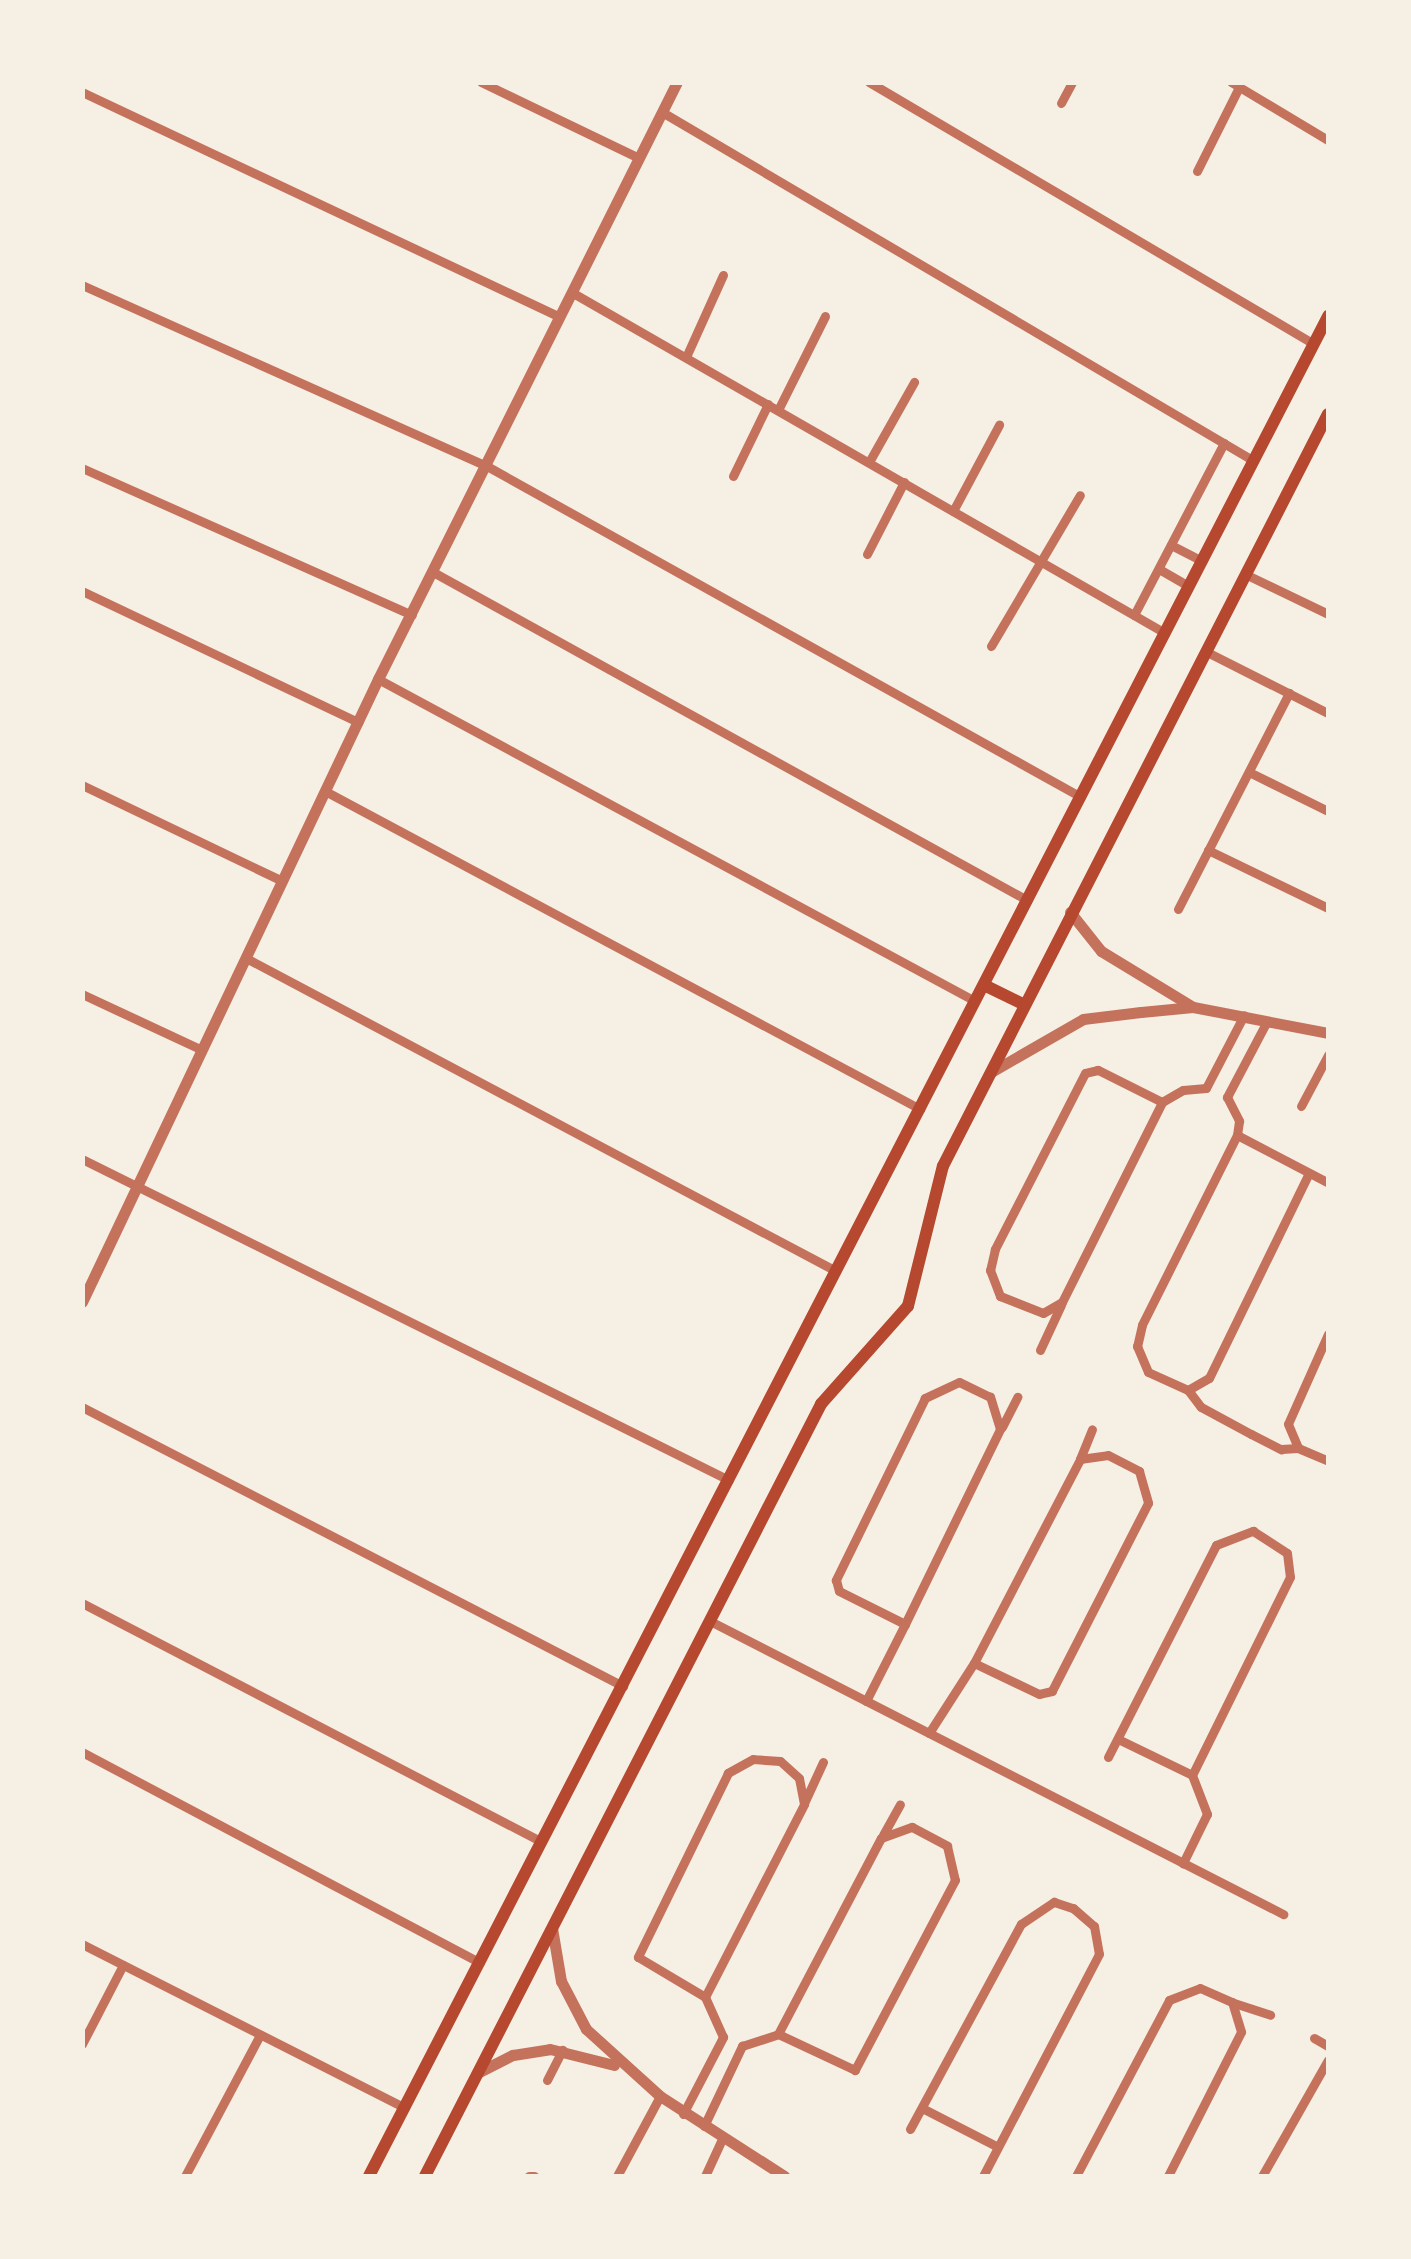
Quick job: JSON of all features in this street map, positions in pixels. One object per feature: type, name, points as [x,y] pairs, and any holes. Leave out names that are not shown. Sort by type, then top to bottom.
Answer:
[{"type":"main road","points":[[369,2176],[1328,316]]},
{"type":"main road","points":[[425,2176],[821,1404],[908,1306],[930,1197],[987,1074],[1328,414]]},
{"type":"main road","points":[[984,985],[1023,1004]]},
{"type":"street","points":[[481,82],[639,158]]},
{"type":"street","points":[[82,1302],[378,679],[677,82]]},
{"type":"street","points":[[869,82],[1314,344]]},
{"type":"street","points":[[1061,102],[1072,82]]},
{"type":"street","points":[[1197,171],[1235,85],[1328,140]]},
{"type":"street","points":[[82,92],[560,317]]},
{"type":"street","points":[[662,112],[1254,461]]},
{"type":"street","points":[[686,357],[723,275]]},
{"type":"street","points":[[82,285],[486,465],[1081,797]]},
{"type":"street","points":[[574,292],[1165,633]]},
{"type":"street","points":[[778,410],[825,316]]},
{"type":"street","points":[[869,462],[914,382]]},
{"type":"street","points":[[732,476],[768,404]]},
{"type":"street","points":[[954,511],[999,425]]},
{"type":"street","points":[[1134,615],[1224,443]]},
{"type":"street","points":[[82,468],[412,614]]},
{"type":"street","points":[[867,554],[904,482]]},
{"type":"street","points":[[991,646],[1080,494]]},
{"type":"street","points":[[1171,544],[1202,561]]},
{"type":"street","points":[[1159,569],[1189,586]]},
{"type":"street","points":[[433,572],[1027,900]]},
{"type":"street","points":[[1245,574],[1328,614]]},
{"type":"street","points":[[82,591],[358,722]]},
{"type":"street","points":[[1205,651],[1328,713]]},
{"type":"street","points":[[378,679],[976,1001]]},
{"type":"street","points":[[1178,908],[1290,693]]},
{"type":"street","points":[[1248,772],[1328,810]]},
{"type":"street","points":[[82,784],[282,881]]},
{"type":"street","points":[[325,792],[920,1109]]},
{"type":"street","points":[[1208,850],[1328,908]]},
{"type":"street","points":[[1070,912],[1114,960],[1194,1007]]},
{"type":"street","points":[[246,958],[836,1271]]},
{"type":"street","points":[[82,994],[202,1050]]},
{"type":"street","points":[[987,1074],[1083,1019],[1194,1007],[1328,1033]]},
{"type":"street","points":[[1040,1350],[1162,1102],[1183,1090],[1206,1088],[1244,1015]]},
{"type":"street","points":[[1266,1023],[1226,1097],[1239,1121],[1237,1135],[1142,1325],[1140,1361],[1164,1384],[1188,1390],[1201,1407],[1281,1449],[1298,1448]]},
{"type":"street","points":[[1301,1106],[1328,1055]]},
{"type":"street","points":[[1062,1302],[1043,1313],[1017,1306],[994,1285],[995,1249],[1085,1073],[1098,1070],[1162,1102]]},
{"type":"street","points":[[1237,1135],[1328,1182]]},
{"type":"street","points":[[82,1159],[729,1480]]},
{"type":"street","points":[[1188,1390],[1209,1378],[1222,1359],[1308,1173]]},
{"type":"street","points":[[1328,1334],[1289,1414],[1298,1448],[1311,1458],[1328,1461]]},
{"type":"street","points":[[906,1624],[840,1591],[836,1580],[926,1398],[948,1383],[974,1387],[995,1404],[1000,1429]]},
{"type":"street","points":[[866,1701],[1017,1396]]},
{"type":"street","points":[[82,1407],[622,1686]]},
{"type":"street","points":[[929,1733],[974,1663],[1092,1429]]},
{"type":"street","points":[[974,1663],[1039,1694],[1052,1691],[1148,1503],[1144,1478],[1124,1460],[1080,1459]]},
{"type":"street","points":[[1108,1757],[1216,1545],[1238,1532],[1265,1536],[1287,1553],[1290,1577],[1192,1775]]},
{"type":"street","points":[[82,1603],[542,1842]]},
{"type":"street","points":[[710,1620],[1283,1914]]},
{"type":"street","points":[[1118,1738],[1192,1775],[1207,1814],[1182,1863]]},
{"type":"street","points":[[82,1752],[480,1963]]},
{"type":"street","points":[[804,1804],[798,1778],[780,1761],[753,1759],[728,1773],[638,1957],[705,1997],[723,2037],[742,2046],[778,2034],[900,1804]]},
{"type":"street","points":[[705,1997],[823,1762]]},
{"type":"street","points":[[778,2034],[848,2070],[859,2065],[956,1880],[954,1856],[932,1834],[902,1828],[882,1838]]},
{"type":"street","points":[[910,2130],[1021,1924],[1054,1902],[1073,1908],[1094,1926],[1098,1954],[983,2176]]},
{"type":"street","points":[[552,1928],[562,1981],[586,2029],[623,2068],[683,2114],[784,2176]]},
{"type":"street","points":[[82,1944],[405,2108]]},
{"type":"street","points":[[82,2044],[123,1965]]},
{"type":"street","points":[[1076,2176],[1169,2000],[1192,1987],[1270,2015]]},
{"type":"street","points":[[1168,2176],[1241,2032],[1243,2020],[1232,2002]]},
{"type":"street","points":[[185,2176],[260,2034]]},
{"type":"street","points":[[683,2114],[723,2037]]},
{"type":"street","points":[[1314,2038],[1328,2046]]},
{"type":"street","points":[[704,2126],[742,2046]]},
{"type":"street","points":[[479,2072],[512,2055],[562,2050],[623,2068]]},
{"type":"street","points":[[547,2080],[562,2050]]},
{"type":"street","points":[[1262,2176],[1328,2060]]},
{"type":"street","points":[[617,2176],[660,2096]]},
{"type":"street","points":[[922,2108],[998,2146]]},
{"type":"street","points":[[705,2176],[722,2139]]}]
